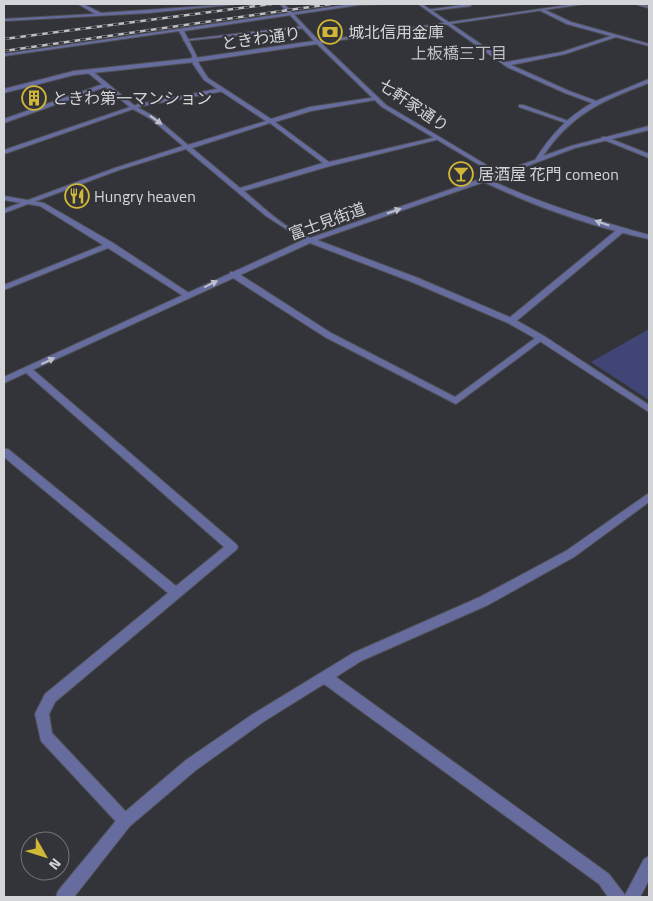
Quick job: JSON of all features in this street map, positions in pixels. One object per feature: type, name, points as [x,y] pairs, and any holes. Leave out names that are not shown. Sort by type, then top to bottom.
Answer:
[{"type":"street","points":[[80,4],[101,15]]},
{"type":"street","points":[[165,4],[175,10]]},
{"type":"street","points":[[4,20],[175,10],[235,4]]},
{"type":"street","name":"七軒家通り","points":[[282,4],[318,43],[375,98],[394,113],[498,174]]},
{"type":"street","points":[[4,55],[360,4],[384,4]]},
{"type":"street","points":[[420,4],[507,64],[567,92],[598,103]]},
{"type":"street","name":"ときわ通り","points":[[4,91],[89,71],[195,60],[582,4]]},
{"type":"street","points":[[640,4],[649,7]]},
{"type":"street","points":[[429,10],[469,5]]},
{"type":"street","points":[[543,10],[569,23],[649,45]]},
{"type":"street","points":[[185,40],[304,27]]},
{"type":"street","points":[[181,30],[206,79],[272,122],[328,164]]},
{"type":"street","points":[[507,64],[563,53],[616,36]]},
{"type":"street","points":[[89,71],[134,107],[154,118],[268,215],[308,241],[415,280],[511,322],[541,338],[649,409]]},
{"type":"street","points":[[537,160],[555,135],[568,122],[598,103],[649,81]]},
{"type":"street","points":[[4,121],[106,86]]},
{"type":"street","points":[[4,152],[134,107],[222,90]]},
{"type":"street","points":[[4,211],[188,146],[310,109],[375,98]]},
{"type":"street","points":[[521,106],[568,122]]},
{"type":"street","name":"富士見街道","points":[[4,380],[308,241],[537,160],[604,138],[649,128]]},
{"type":"street","points":[[240,190],[328,164],[437,138]]},
{"type":"street","points":[[604,138],[649,156]]},
{"type":"street","points":[[484,179],[536,200],[622,230],[649,237]]},
{"type":"street","points":[[4,198],[26,203],[42,204],[188,295]]},
{"type":"street","points":[[511,322],[622,230]]},
{"type":"street","points":[[4,288],[110,246]]},
{"type":"street","points":[[233,274],[328,335],[456,401],[541,338]]},
{"type":"street","points":[[28,370],[232,547],[50,698],[42,714],[46,736],[125,821]]},
{"type":"street","points":[[4,452],[176,592]]},
{"type":"street","points":[[64,897],[125,821],[191,765],[258,718],[357,657],[484,601],[570,554],[649,497]]},
{"type":"street","points":[[325,677],[604,879],[618,897]]},
{"type":"street","points":[[632,897],[649,864]]},
{"type":"shaded area","points":[[649,329],[649,400],[591,362]]},
{"type":"railway","points":[[4,39],[272,4]]},
{"type":"railway","points":[[4,51],[331,4]]},
{"type":"place","name":"城北信用金庫","points":[[330,32]]},
{"type":"place","name":"ときわ第一マンション","points":[[34,98]]},
{"type":"place","name":"居酒屋 花門 comeon","points":[[461,174]]},
{"type":"place","name":"Hungry heaven","points":[[77,196]]},
{"type":"district","name":"上板橋三丁目","points":[[459,53]]}]
